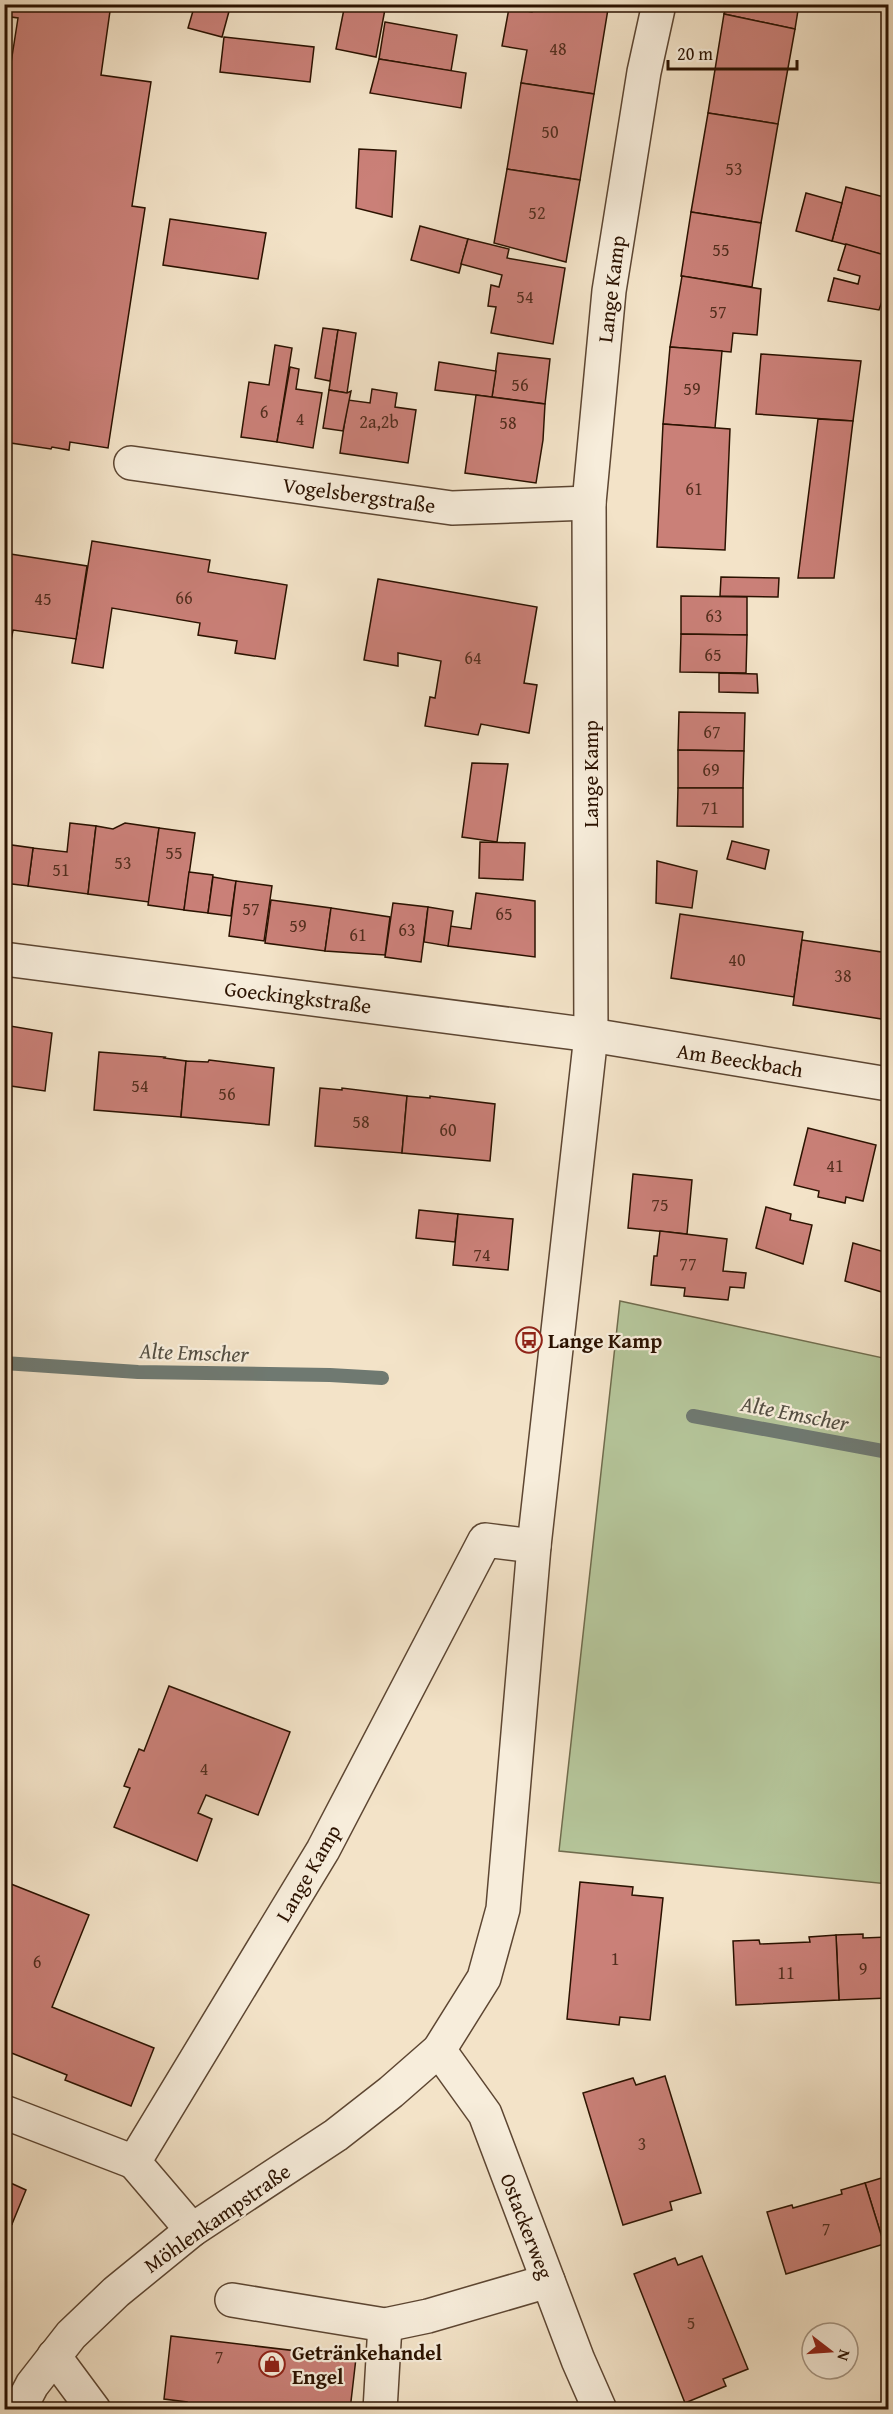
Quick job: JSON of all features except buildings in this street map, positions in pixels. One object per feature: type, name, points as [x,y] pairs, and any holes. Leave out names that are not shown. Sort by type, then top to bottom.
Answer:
[{"type":"street","name":"Lange Kamp","points":[[439,2050],[484,1978],[503,1909],[534,1546],[591,1035],[589,503],[609,291],[644,72],[659,4]]},
{"type":"street","name":"Vogelsbergstraße","points":[[131,463],[452,508],[589,503]]},
{"type":"street","name":"Goeckingkstraße","points":[[4,959],[591,1035]]},
{"type":"street","name":"Am Beeckbach","points":[[591,1035],[888,1084]]},
{"type":"street","name":"Lange Kamp","points":[[134,2162],[323,1850],[485,1540],[534,1546]]},
{"type":"street","name":"Möhlenkampstraße","points":[[19,2409],[32,2385],[71,2335],[116,2292],[192,2230],[336,2135],[391,2092],[439,2050]]},
{"type":"street","name":"Ostackerweg","points":[[439,2050],[485,2114],[578,2360],[600,2409]]},
{"type":"street","points":[[4,2112],[134,2162],[192,2230]]},
{"type":"street","points":[[232,2300],[385,2325],[428,2316],[548,2281]]},
{"type":"street","points":[[380,2409],[385,2325]]},
{"type":"street","points":[[54,2356],[94,2409]]},
{"type":"green space","points":[[620,1301],[888,1359],[888,1884],[559,1851]]},
{"type":"waterway","name":"Alte Emscher","points":[[4,1363],[138,1372],[382,1378]]},
{"type":"waterway","name":"Alte Emscher","points":[[693,1416],[888,1452]]},
{"type":"place","name":"Lange Kamp","points":[[529,1340]]},
{"type":"place","name":"Getränkehandel Engel","points":[[272,2364]]}]
